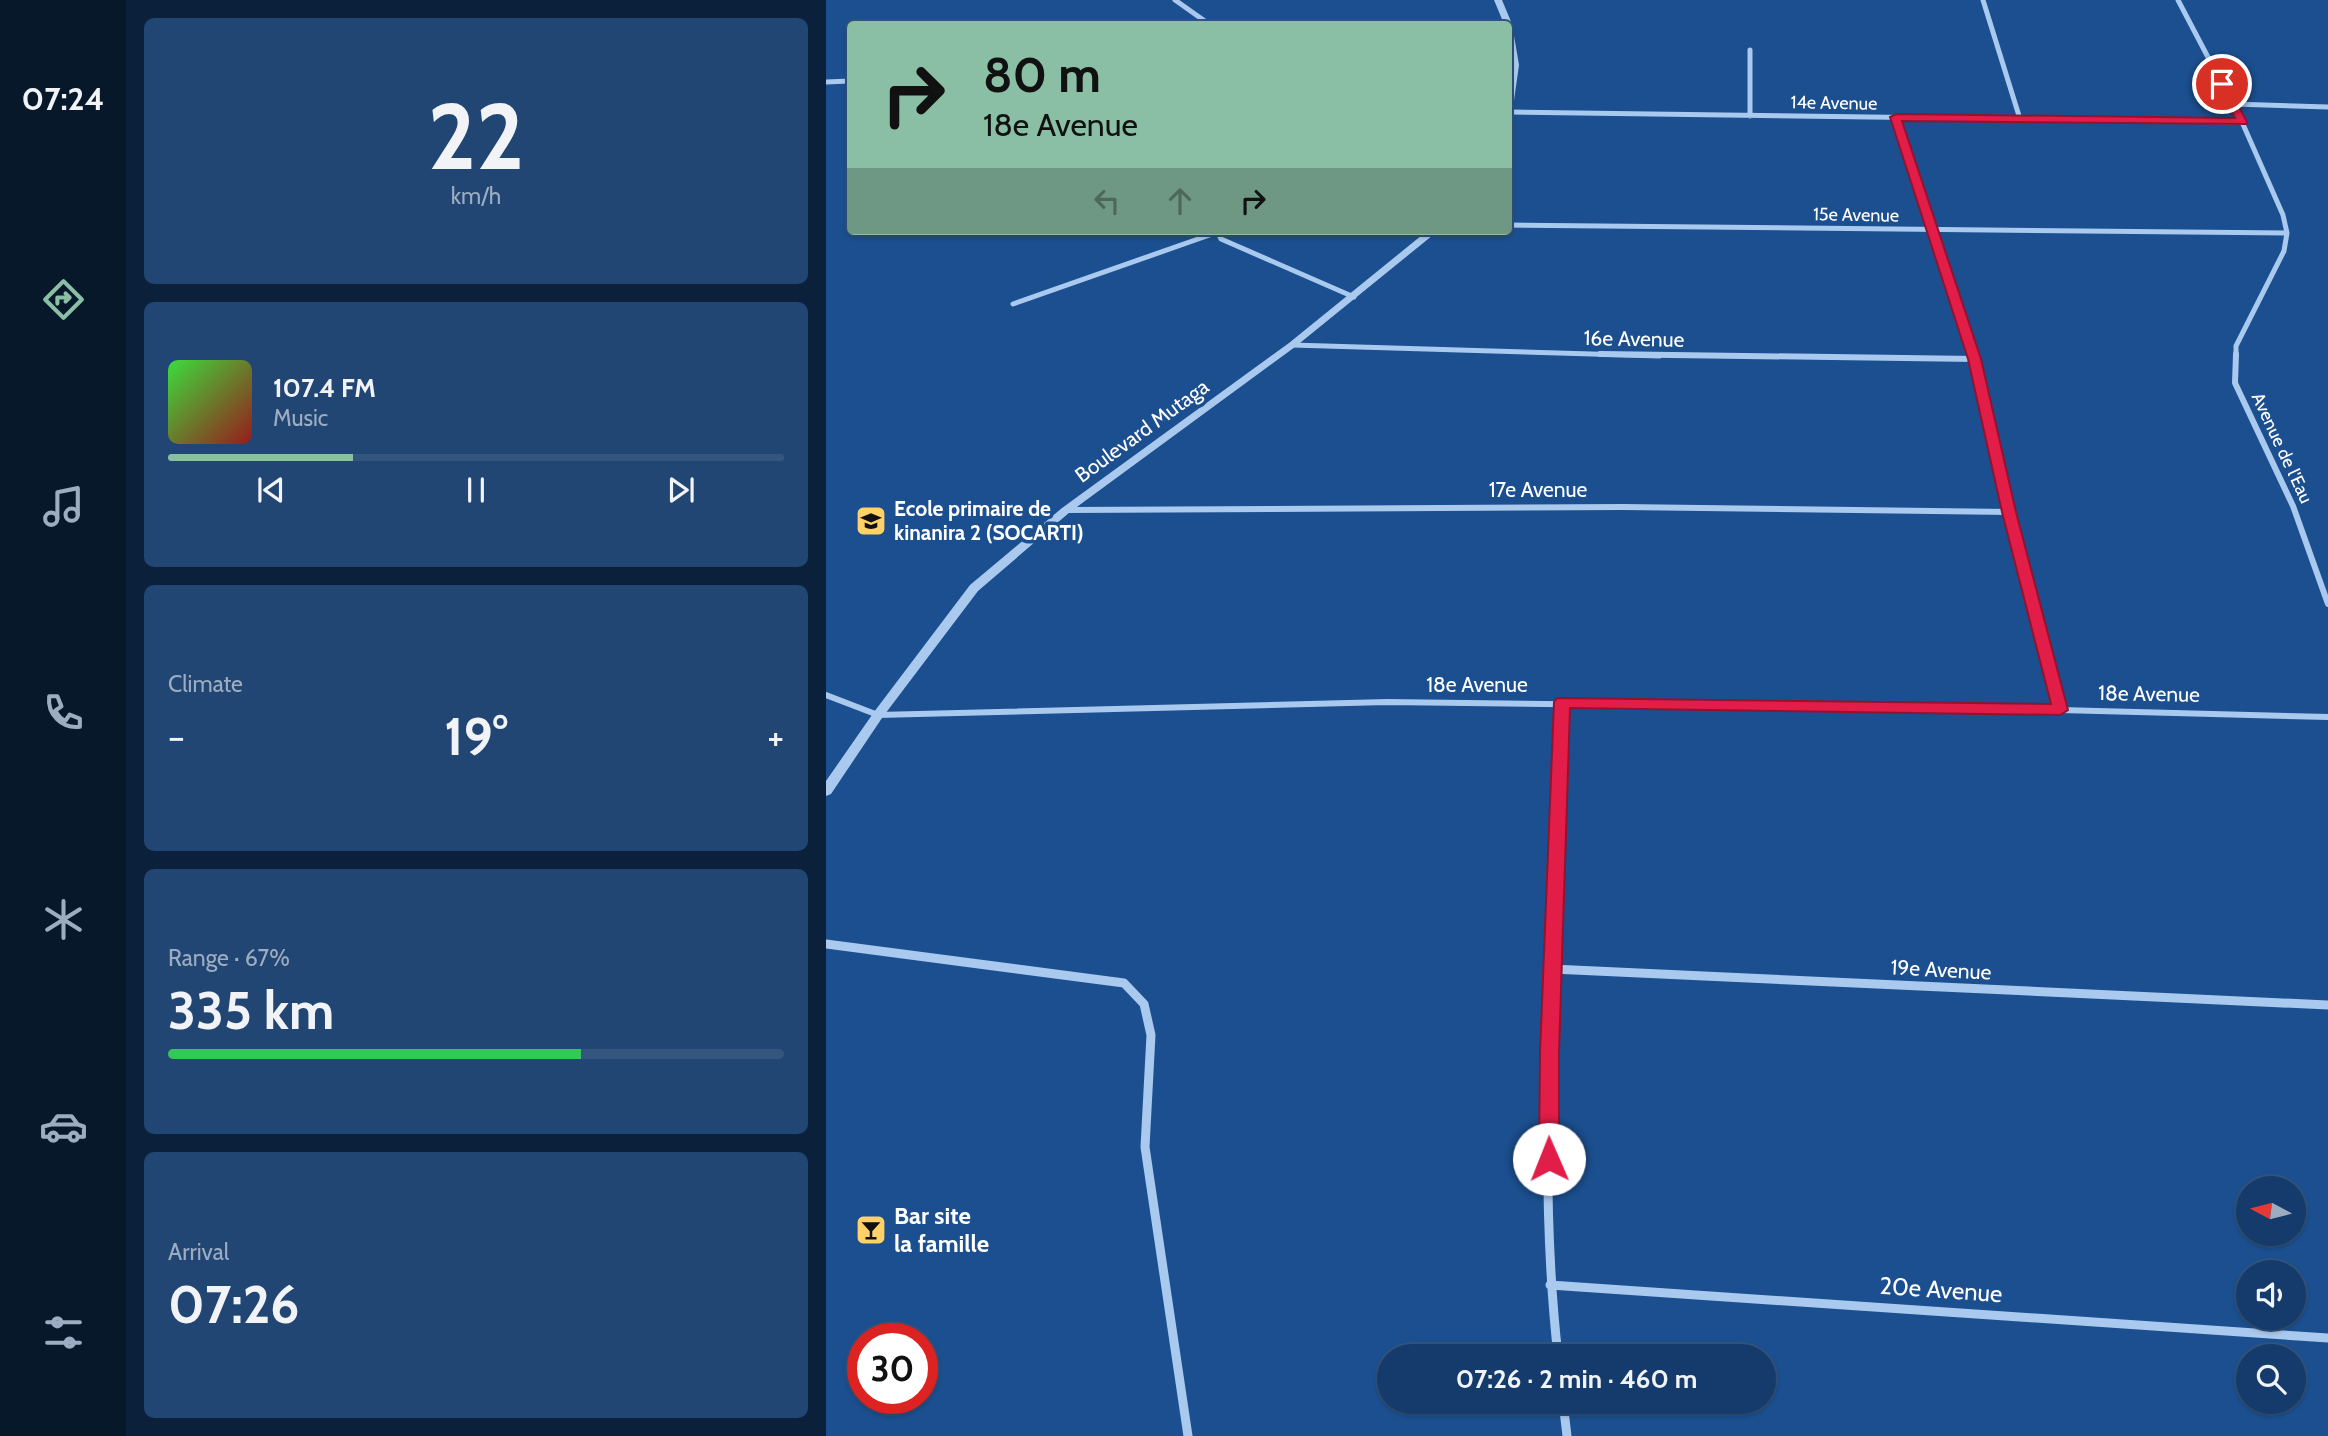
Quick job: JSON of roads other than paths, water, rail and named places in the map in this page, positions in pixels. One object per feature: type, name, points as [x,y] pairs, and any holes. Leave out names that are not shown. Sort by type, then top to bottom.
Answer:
[{"type":"street","points":[[1175,0],[1205,21]]},
{"type":"street","points":[[1498,0],[1506,21]]},
{"type":"street","points":[[1983,0],[2020,119]]},
{"type":"street","points":[[2178,0],[2242,122],[2283,215],[2287,233]]},
{"type":"street","points":[[1512,48],[1515,65],[1512,90]]},
{"type":"street","points":[[1750,50],[1750,116]]},
{"type":"street","points":[[826,82],[847,81]]},
{"type":"street","points":[[2233,104],[2328,107]]},
{"type":"street","name":"14e Avenue","points":[[1512,114],[2242,122]]},
{"type":"street","points":[[1896,117],[1975,359],[2009,512],[2060,710]]},
{"type":"street","name":"15e Avenue","points":[[1512,225],[2287,233]]},
{"type":"street","name":"Avenue de l'Eau","points":[[2287,233],[2284,251],[2236,346],[2235,383],[2292,506],[2328,604]]},
{"type":"street","points":[[1013,304],[1209,235]]},
{"type":"street","points":[[1219,235],[1221,239],[1354,297]]},
{"type":"street","name":"Boulevard Mutaga","points":[[826,791],[878,715],[974,588],[1066,510],[1292,345],[1428,235]]},
{"type":"street","name":"16e Avenue","points":[[1292,345],[1668,356],[1975,359]]},
{"type":"street","name":"17e Avenue","points":[[1066,510],[1623,507],[2009,512]]},
{"type":"street","points":[[826,695],[878,715]]},
{"type":"street","name":"18e Avenue","points":[[878,715],[1387,702],[1562,702],[2328,716]]},
{"type":"street","points":[[1557,1344],[1550,1285],[1548,1108],[1562,702]]},
{"type":"street","points":[[826,944],[1124,983],[1144,1004],[1151,1035],[1145,1147],[1188,1436]]},
{"type":"street","name":"19e Avenue","points":[[1552,969],[2328,1005]]},
{"type":"street","name":"20e Avenue","points":[[1550,1285],[2328,1338]]},
{"type":"street","points":[[1564,1414],[1567,1436]]},
{"type":"place","name":"Ecole primaire de kinanira 2 (SOCARTI)","points":[[871,521]]},
{"type":"place","name":"Bar site la famille","points":[[871,1230]]}]
